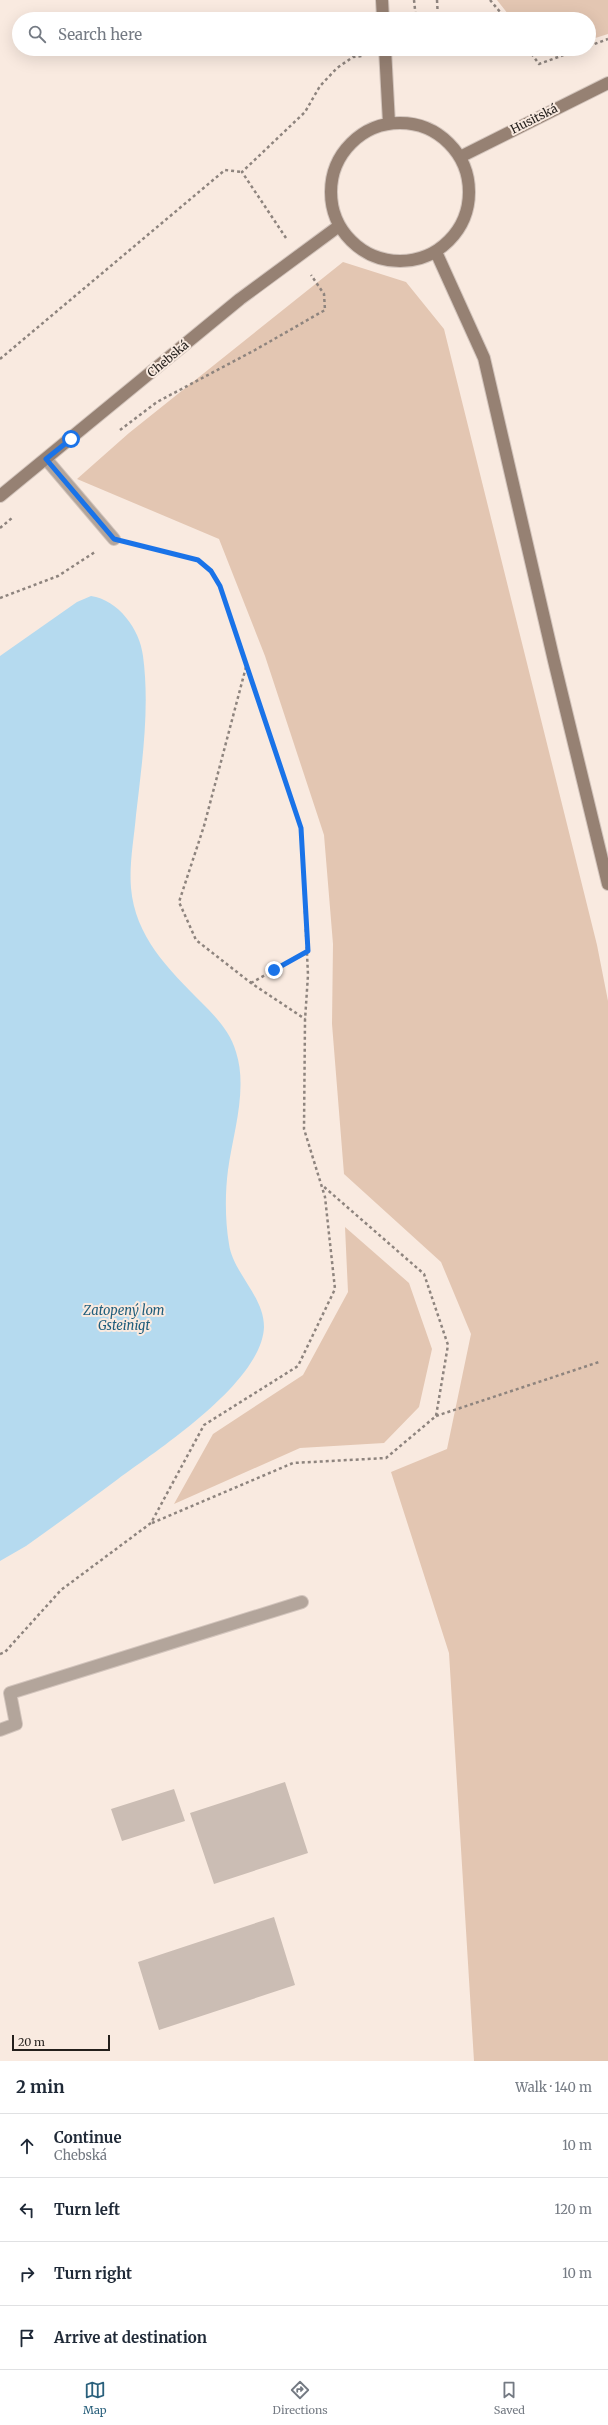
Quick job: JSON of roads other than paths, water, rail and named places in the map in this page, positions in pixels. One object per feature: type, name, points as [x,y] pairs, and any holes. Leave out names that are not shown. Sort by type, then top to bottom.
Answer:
[{"type":"main road","points":[[382,0],[383,12]]},
{"type":"main road","points":[[385,56],[389,123]]},
{"type":"main road","name":"Husitská","points":[[460,157],[608,83]]},
{"type":"main road","points":[[406,122],[423,126],[450,143],[460,157],[467,174],[470,192],[468,210],[461,226],[450,240],[436,252],[419,259],[400,262],[382,259],[365,252],[350,241],[339,226],[332,208],[330,188],[334,170],[342,153],[355,139],[371,128],[389,123],[406,122]]},
{"type":"main road","name":"Chebská","points":[[0,496],[240,299],[339,226]]},
{"type":"main road","points":[[436,252],[484,358],[555,669],[608,884]]},
{"type":"lane","points":[[46,459],[114,539]]},
{"type":"lane","points":[[0,1730],[16,1724],[10,1693],[302,1602]]},
{"type":"water","name":"Zatopený lom Gsteinigt","points":[[91,596],[110,603],[126,617],[141,646],[146,695],[143,756],[131,861],[131,888],[134,905],[139,921],[155,951],[165,964],[222,1024],[230,1037],[236,1052],[241,1081],[238,1111],[227,1179],[227,1226],[232,1255],[236,1265],[259,1305],[263,1316],[264,1327],[259,1348],[246,1370],[228,1391],[206,1412],[158,1450],[26,1546],[0,1561],[0,656],[77,602]]}]
